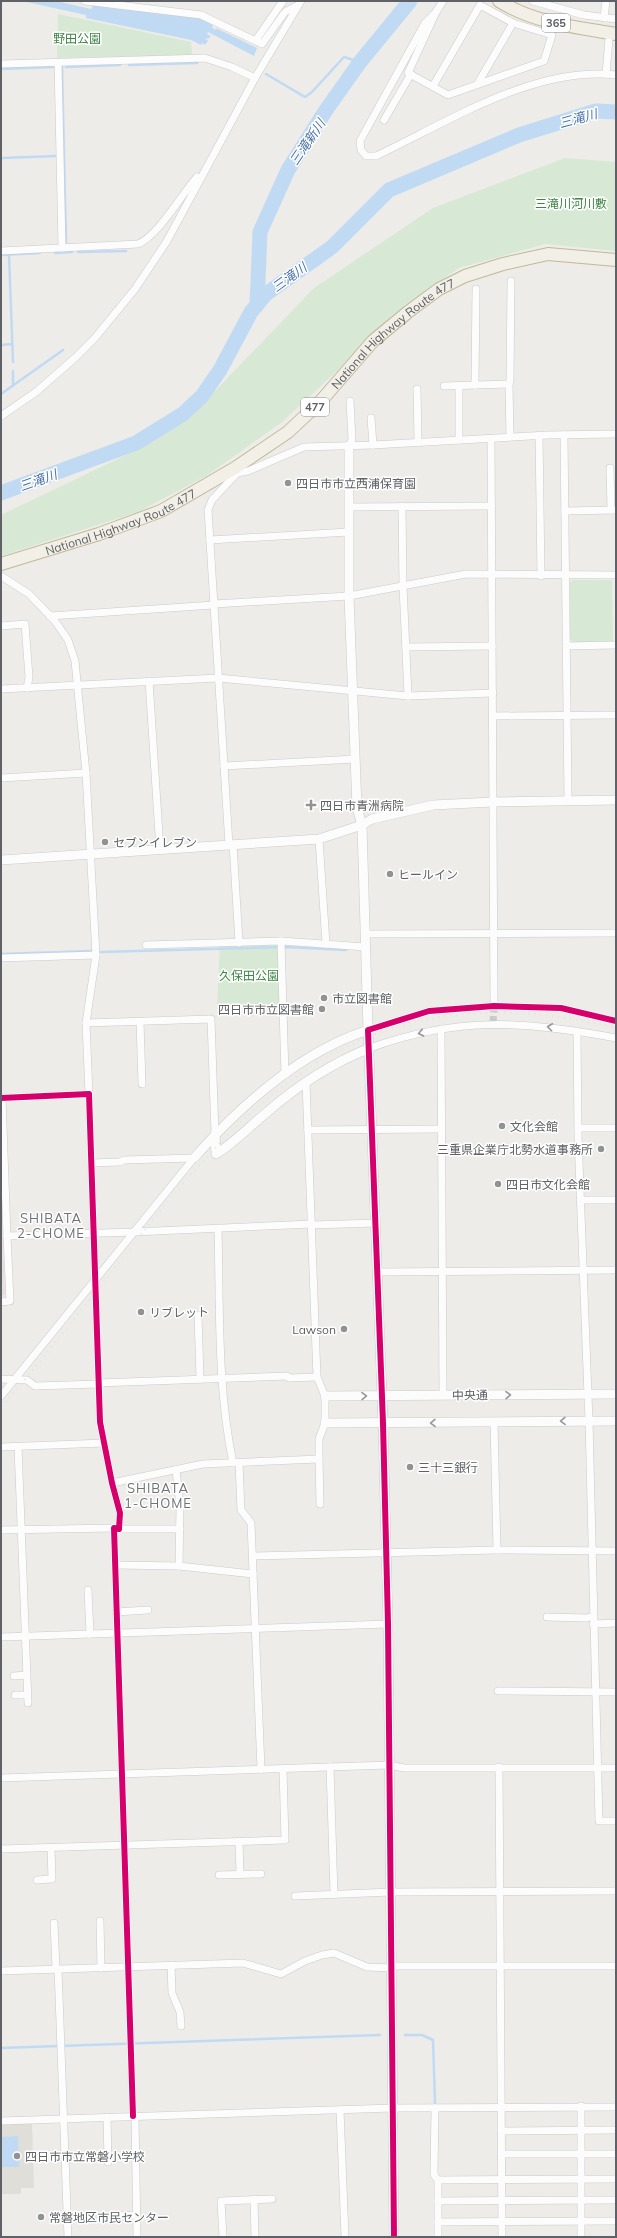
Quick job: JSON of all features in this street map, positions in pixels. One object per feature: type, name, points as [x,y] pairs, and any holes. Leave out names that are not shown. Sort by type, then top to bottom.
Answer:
[{"type":"highway","name":"365","points":[[499,1],[515,9],[555,23],[612,36]]},
{"type":"highway","name":"National Highway Route 477","points":[[1,564],[99,534],[161,511],[236,470],[288,432],[320,402],[373,341],[439,289],[464,276],[503,264],[548,254],[616,260]]},
{"type":"street","points":[[85,1],[201,15],[236,33],[256,40],[262,44],[285,12],[300,2]]},
{"type":"street","points":[[256,40],[283,1]]},
{"type":"street","points":[[433,86],[480,5],[512,23],[552,35],[544,61],[478,83],[448,95],[408,73],[436,12],[443,1]]},
{"type":"street","points":[[533,1],[570,12],[616,19]]},
{"type":"street","points":[[604,18],[606,1]]},
{"type":"street","points":[[1,416],[36,392],[70,362],[94,339],[135,289],[163,247],[255,78],[300,2]]},
{"type":"street","points":[[436,12],[425,23],[360,141],[361,150],[366,156],[376,156],[450,118],[547,80],[576,75],[616,75]]},
{"type":"street","points":[[478,83],[512,23]]},
{"type":"street","points":[[606,74],[612,36]]},
{"type":"street","points":[[1,64],[205,58],[232,67],[255,78]]},
{"type":"street","points":[[58,63],[62,248]]},
{"type":"street","points":[[384,120],[411,74]]},
{"type":"street","points":[[1,251],[132,245],[144,242],[152,235],[184,192],[204,170]]},
{"type":"street","points":[[510,437],[509,384],[511,281]]},
{"type":"street","points":[[475,385],[476,289]]},
{"type":"street","points":[[444,386],[509,384]]},
{"type":"street","points":[[459,386],[459,440]]},
{"type":"street","points":[[417,389],[418,443]]},
{"type":"street","points":[[350,401],[352,440],[350,446],[349,596],[352,693],[356,808],[362,825],[383,1423],[388,1624],[394,2237]]},
{"type":"street","points":[[371,418],[373,445]]},
{"type":"street","points":[[564,434],[568,801]]},
{"type":"street","points":[[239,943],[224,766],[209,505],[236,470],[248,471],[304,447],[418,443],[539,435],[616,434]]},
{"type":"street","points":[[539,435],[541,576]]},
{"type":"street","points":[[491,439],[494,1006]]},
{"type":"street","points":[[565,511],[613,510],[610,468]]},
{"type":"street","points":[[402,506],[403,586],[408,696]]},
{"type":"street","points":[[349,507],[492,506]]},
{"type":"street","points":[[210,540],[349,532]]},
{"type":"street","points":[[50,616],[349,596],[466,574],[541,576],[616,575]]},
{"type":"street","points":[[1,576],[29,594],[61,628],[71,648],[77,684],[86,772],[96,955],[86,1023],[98,1383],[100,1422],[112,1483],[120,1513],[117,1528],[115,1565],[116,1632],[137,2237]]},
{"type":"street","points":[[1,626],[25,624],[29,677],[27,688]]},
{"type":"street","points":[[566,646],[616,645]]},
{"type":"street","points":[[406,647],[492,646]]},
{"type":"street","points":[[1,689],[218,678],[352,693],[408,696],[492,693]]},
{"type":"street","points":[[149,681],[160,850]]},
{"type":"street","points":[[493,716],[616,715]]},
{"type":"street","points":[[224,766],[355,759]]},
{"type":"street","points":[[1,778],[86,772]]},
{"type":"street","points":[[1,860],[319,839],[362,825],[372,818],[433,805],[493,802],[616,800]]},
{"type":"street","points":[[319,839],[326,944]]},
{"type":"street","points":[[365,934],[616,933]]},
{"type":"street","points":[[146,946],[239,943],[281,945],[326,944],[366,947]]},
{"type":"street","points":[[281,945],[285,1075]]},
{"type":"street","points":[[1,958],[96,955]]},
{"type":"street","points":[[1,1396],[215,1134],[256,1096],[285,1075],[319,1054],[368,1030],[429,1011],[494,1006],[561,1008],[616,1021]]},
{"type":"street","points":[[86,1023],[211,1020],[216,1154],[230,1145],[267,1112],[306,1082],[342,1061],[370,1048],[402,1037],[441,1028],[493,1023],[523,1024],[616,1038]]},
{"type":"street","points":[[140,1022],[142,1084]]},
{"type":"street","points":[[441,1028],[440,1129],[443,1395]]},
{"type":"street","points":[[577,1031],[580,1200],[589,1421],[591,1551],[599,1821],[616,1821]]},
{"type":"street","points":[[306,1082],[317,1377],[325,1396],[325,1423],[319,1439],[320,1504]]},
{"type":"street","points":[[1,1302],[10,1301],[2,1098],[89,1094]]},
{"type":"street","points":[[578,1128],[616,1128]]},
{"type":"street","points":[[308,1130],[440,1129]]},
{"type":"street","points":[[91,1163],[120,1162],[124,1160],[194,1158]]},
{"type":"street","points":[[580,1200],[616,1200]]},
{"type":"street","points":[[7,1236],[376,1223]]},
{"type":"street","points":[[218,1228],[226,1427],[236,1463],[241,1510],[251,1523],[261,1769]]},
{"type":"street","points":[[377,1272],[616,1270]]},
{"type":"street","points":[[198,1315],[200,1379]]},
{"type":"street","points":[[1,1379],[27,1380],[35,1386],[223,1378],[287,1376],[289,1378],[317,1377]]},
{"type":"street","name":"中央通","points":[[325,1396],[616,1394]]},
{"type":"street","points":[[325,1423],[616,1421]]},
{"type":"street","points":[[494,1422],[497,1550]]},
{"type":"street","points":[[1,1448],[104,1443]]},
{"type":"street","points":[[15,1695],[27,1699],[18,1447]]},
{"type":"street","points":[[112,1483],[203,1464],[319,1460]]},
{"type":"street","points":[[176,1470],[180,1529],[179,1566]]},
{"type":"street","points":[[1,1530],[117,1528],[180,1529]]},
{"type":"street","points":[[252,1556],[497,1550],[616,1551]]},
{"type":"street","points":[[115,1565],[179,1566],[253,1574]]},
{"type":"street","points":[[88,1590],[90,1634]]},
{"type":"street","points":[[116,1612],[148,1610]]},
{"type":"street","points":[[547,1617],[587,1618],[593,1616]]},
{"type":"street","points":[[594,1624],[616,1623]]},
{"type":"street","points":[[1,1637],[388,1624]]},
{"type":"street","points":[[14,1676],[26,1675]]},
{"type":"street","points":[[498,1691],[616,1692]]},
{"type":"street","points":[[1,1778],[389,1765],[404,1768],[616,1768]]},
{"type":"street","points":[[330,1767],[334,1894]]},
{"type":"street","points":[[499,1767],[502,2237]]},
{"type":"street","points":[[1,1849],[285,1840],[283,1769]]},
{"type":"street","points":[[239,1841],[240,1874]]},
{"type":"street","points":[[37,1880],[52,1879],[51,1848]]},
{"type":"street","points":[[219,1875],[261,1874]]},
{"type":"street","points":[[295,1896],[391,1892],[616,1892]]},
{"type":"street","points":[[100,1921],[101,1968]]},
{"type":"street","points":[[54,1923],[61,2046],[68,2237]]},
{"type":"street","points":[[1,1971],[243,1963],[282,1974],[305,1961],[322,1955],[334,1953],[367,1967],[500,1965],[616,1966]]},
{"type":"street","points":[[171,1965],[172,1993],[180,2012],[181,2026]]},
{"type":"street","points":[[581,2106],[582,2237]]},
{"type":"street","points":[[1,2121],[393,2108],[616,2106]]},
{"type":"street","points":[[435,2108],[434,2175],[438,2180],[438,2237]]},
{"type":"street","points":[[340,2110],[345,2237]]},
{"type":"street","points":[[107,2117],[108,2162]]},
{"type":"street","points":[[502,2132],[616,2130]]},
{"type":"street","points":[[501,2154],[616,2154]]},
{"type":"street","points":[[438,2180],[616,2179]]},
{"type":"street","points":[[254,2199],[255,2237]]},
{"type":"street","points":[[223,2237],[221,2201],[272,2199]]},
{"type":"street","points":[[438,2201],[616,2200]]},
{"type":"street","points":[[114,2216],[137,2215]]},
{"type":"street","points":[[438,2222],[616,2221]]},
{"type":"shaded area","points":[[1,1184],[5,1294],[1,1298]]},
{"type":"shaded area","name":"四日市市立常磐小学校","points":[[32,2123],[34,2188],[21,2188],[21,2194],[1,2194],[1,2125]]},
{"type":"green space","name":"野田公園","points":[[58,14],[191,42],[192,55],[57,58]]},
{"type":"green space","name":"三滝川河川敷","points":[[565,158],[616,162],[616,251],[545,244],[459,268],[391,316],[337,371],[282,422],[206,476],[138,512],[1,556],[1,515],[128,454],[216,390],[314,288],[433,208]]},
{"type":"green space","points":[[573,580],[612,580],[613,642],[573,642],[570,639],[570,583]]},
{"type":"green space","name":"久保田公園","points":[[277,945],[279,949],[279,1004],[217,1007],[220,946]]},
{"type":"water","points":[[22,1],[56,1],[91,9],[93,5],[199,17],[213,25],[212,27],[215,30],[216,28],[257,48],[254,56],[208,32],[207,34],[211,36],[208,39],[205,38],[208,41],[205,45],[202,43],[201,45],[191,40],[86,18],[86,15]]},
{"type":"water","points":[[18,2136],[19,2167],[1,2167],[1,2137]]},
{"type":"waterway","name":"三滝新川","points":[[257,305],[260,232],[288,170],[326,110],[360,62],[410,1]]},
{"type":"waterway","points":[[266,74],[305,97],[312,92],[344,57],[360,62]]},
{"type":"waterway","points":[[129,65],[197,63]]},
{"type":"waterway","points":[[66,67],[120,65]]},
{"type":"waterway","points":[[1,69],[55,67]]},
{"type":"waterway","points":[[62,67],[66,242]]},
{"type":"waterway","name":"三滝川","points":[[1,493],[136,443],[183,414],[202,396],[220,370],[251,312],[266,294],[332,247],[389,190],[519,135],[596,111],[616,112]]},
{"type":"waterway","points":[[1,158],[57,156]]},
{"type":"waterway","points":[[78,252],[126,251]]},
{"type":"waterway","points":[[55,253],[72,252]]},
{"type":"waterway","points":[[1,255],[40,253]]},
{"type":"waterway","points":[[9,255],[13,362]]},
{"type":"waterway","points":[[1,345],[12,344]]},
{"type":"waterway","points":[[1,394],[63,350]]},
{"type":"waterway","points":[[13,371],[13,386]]},
{"type":"waterway","points":[[101,952],[286,947],[346,950]]},
{"type":"waterway","points":[[1,954],[91,951]]},
{"type":"waterway","points":[[1,2048],[380,2035]]},
{"type":"waterway","points":[[405,2035],[422,2035],[433,2040],[435,2103]]},
{"type":"tunnel","points":[[493,1023],[494,1006]]},
{"type":"railway","points":[[1,1407],[171,1198],[211,1153],[252,1112],[296,1077],[344,1048],[396,1027],[454,1015],[519,1013],[580,1020],[616,1027]]},
{"type":"cycle path","points":[[394,2237],[388,1624],[383,1423],[368,1030],[429,1011],[494,1006],[561,1008],[616,1021]]},
{"type":"cycle path","points":[[1,1098],[89,1094],[100,1422],[112,1483],[120,1513],[119,1529],[114,1528],[133,2116]]},
{"type":"place","name":"四日市市立西浦保育園","points":[[288,483]]},
{"type":"place","name":"四日市青洲病院","points":[[311,805]]},
{"type":"place","name":"セブンイレブン","points":[[105,842]]},
{"type":"place","name":"ヒールイン","points":[[390,874]]},
{"type":"place","name":"市立図書館","points":[[324,998]]},
{"type":"place","name":"四日市市立図書館","points":[[322,1009]]},
{"type":"place","name":"文化会館","points":[[502,1126]]},
{"type":"place","name":"三重県企業庁北勢水道事務所","points":[[601,1149]]},
{"type":"place","name":"四日市文化会館","points":[[498,1184]]},
{"type":"place","name":"リブレット","points":[[141,1312]]},
{"type":"place","name":"Lawson","points":[[344,1329]]},
{"type":"place","name":"三十三銀行","points":[[410,1467]]},
{"type":"place","name":"四日市市立常磐小学校","points":[[17,2156]]},
{"type":"place","name":"常磐地区市民センター","points":[[41,2217]]},
{"type":"district","name":"SHIBATA 2-CHOME","points":[[51,1226]]},
{"type":"district","name":"SHIBATA 1-CHOME","points":[[158,1496]]}]
